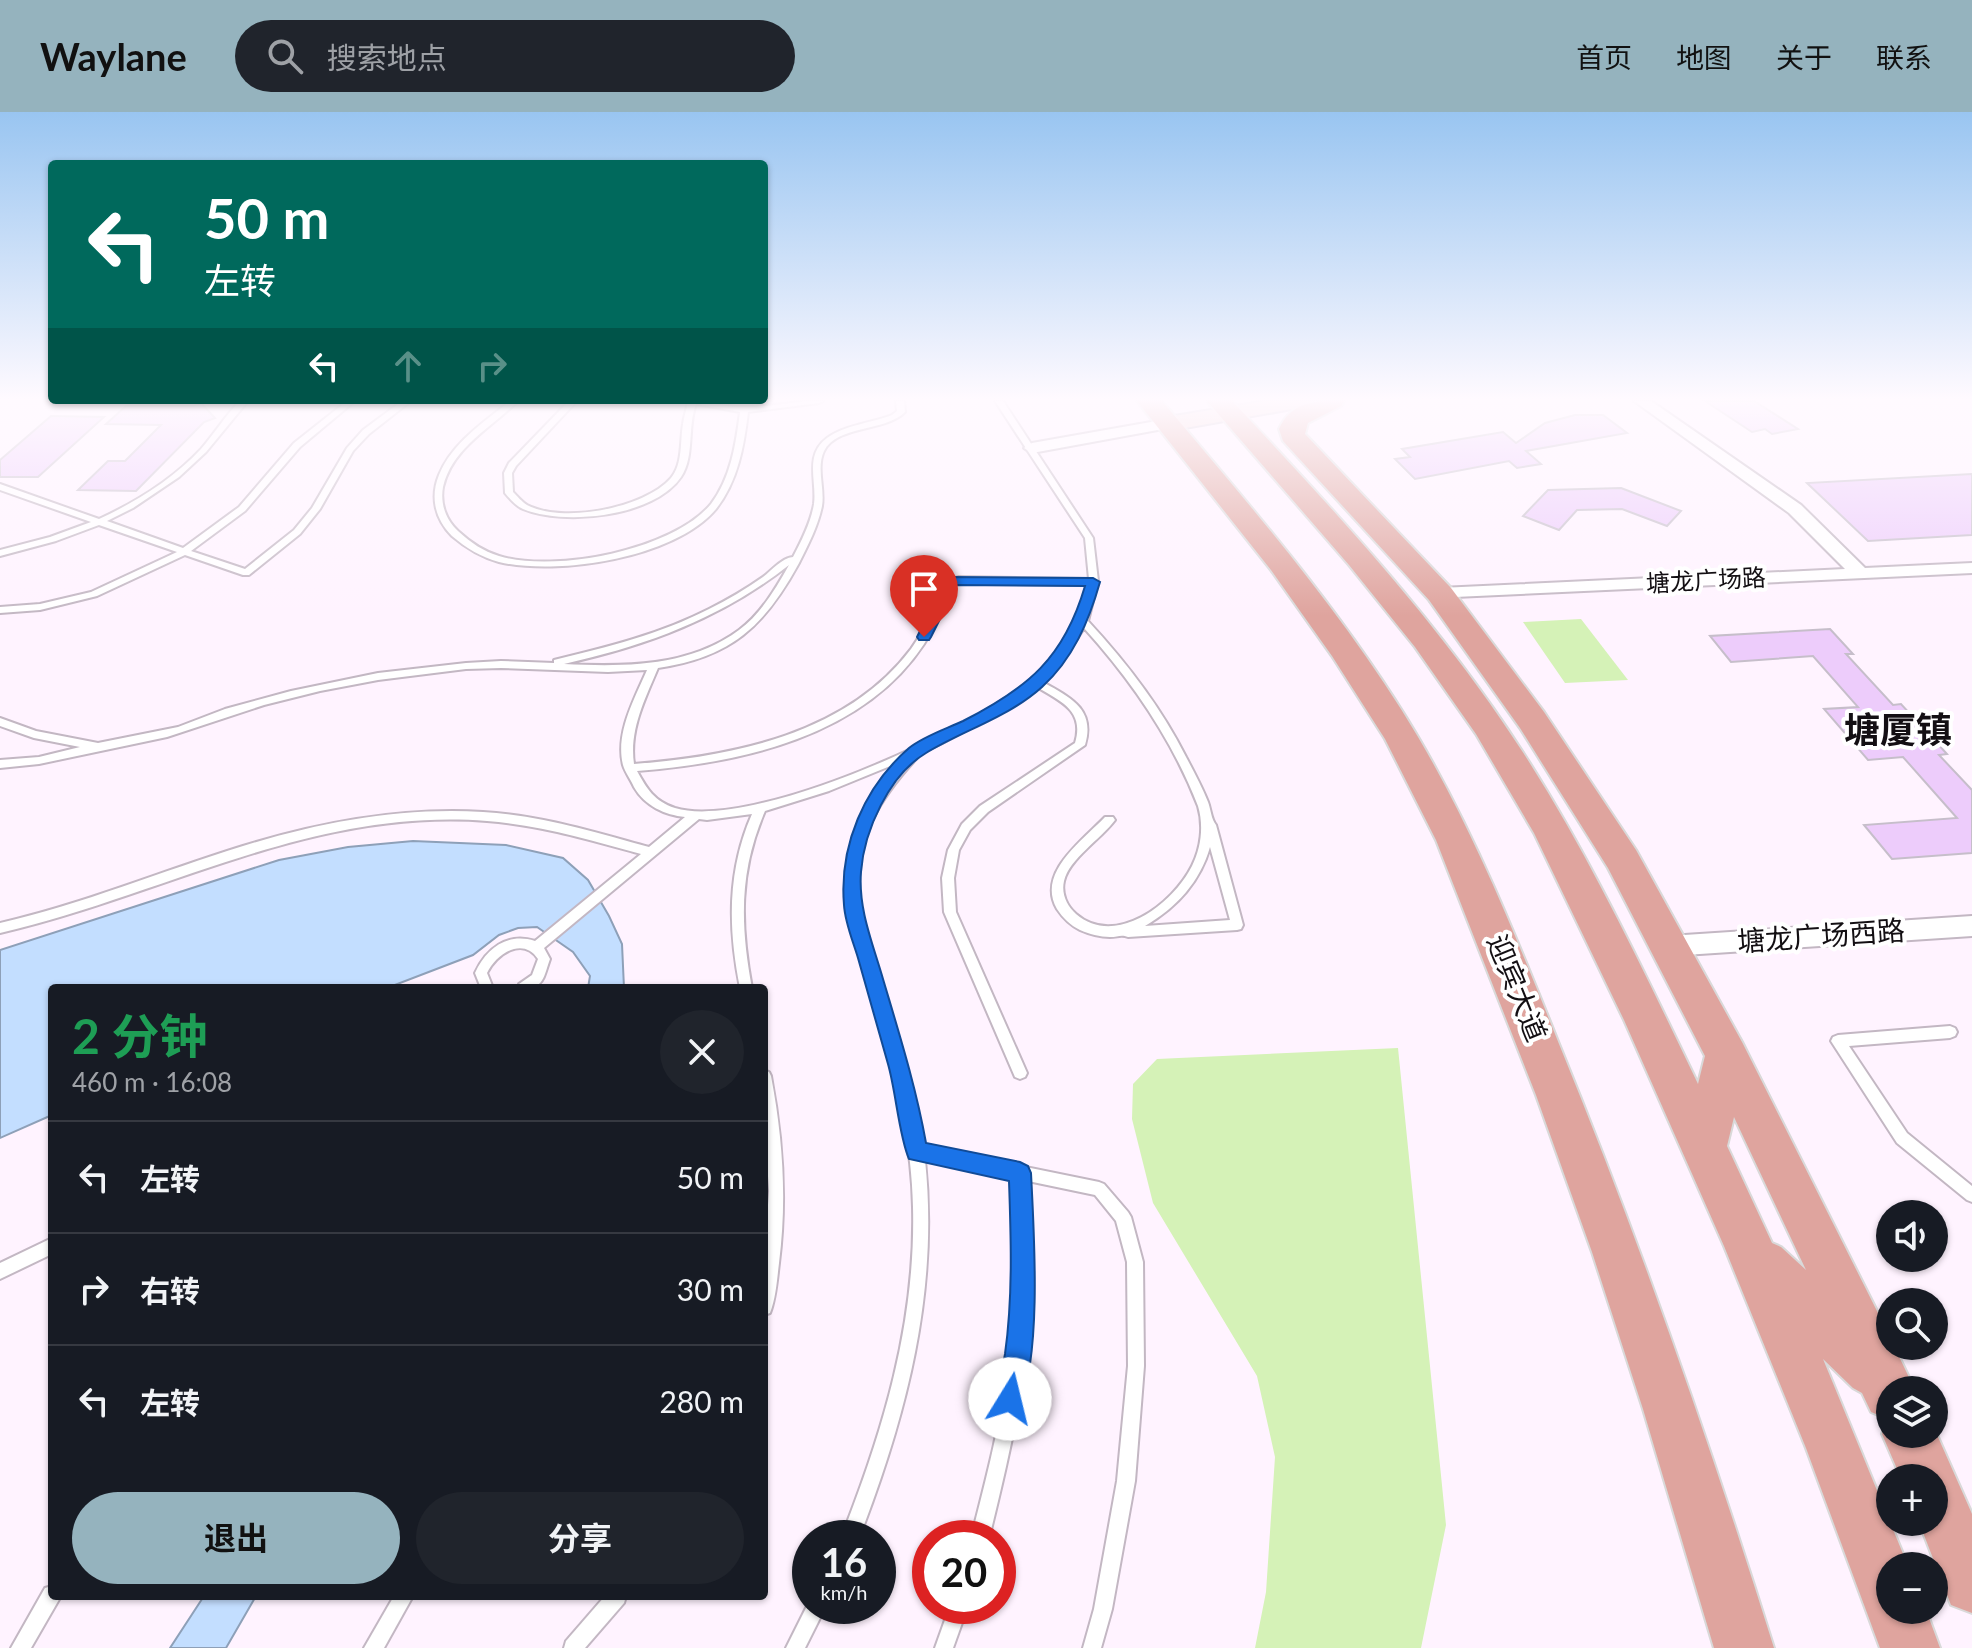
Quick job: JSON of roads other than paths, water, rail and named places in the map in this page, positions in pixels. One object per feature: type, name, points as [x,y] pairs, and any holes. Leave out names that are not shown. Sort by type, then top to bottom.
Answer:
[{"type":"main road","name":"迎宾大道","points":[[1209,473],[1278,556],[1340,640],[1401,738],[1448,823],[1552,1076],[1626,1277],[1696,1485],[1744,1648]]},
{"type":"main road","points":[[1284,473],[1428,640],[1534,800],[1599,923],[1751,1252],[1876,1557]]},
{"type":"main road","points":[[1291,473],[1291,480]]},
{"type":"main road","points":[[1327,473],[1439,594],[1532,720],[1623,860],[1727,1055],[1881,1376]]},
{"type":"main road","points":[[1371,570],[1439,594]]},
{"type":"main road","points":[[1534,800],[1623,860]]},
{"type":"main road","points":[[1704,1148],[1727,1055]]},
{"type":"main road","points":[[1751,1252],[1876,1378]]},
{"type":"main road","points":[[1948,1524],[1972,1584]]},
{"type":"main road","points":[[1901,1624],[1910,1648]]},
{"type":"street","points":[[1743,473],[1795,509],[1861,574]]},
{"type":"street","name":"塘龙广场路","points":[[1439,594],[1969,571]]},
{"type":"street","name":"塘龙广场西路","points":[[1669,946],[1972,926]]},
{"type":"lane","points":[[0,553],[57,539],[98,521],[134,504],[179,473]]},
{"type":"lane","points":[[0,610],[40,607],[94,594],[184,552],[242,509],[273,473]]},
{"type":"lane","points":[[3,491],[246,573],[297,532],[316,509],[337,473]]},
{"type":"lane","points":[[446,473],[438,489],[438,504],[452,533],[467,546],[491,556],[553,564],[587,561],[633,551],[682,531],[705,516],[731,473]]},
{"type":"lane","points":[[510,473],[508,487],[512,496],[533,509],[548,514],[584,516],[622,510],[655,496],[678,473]]},
{"type":"lane","points":[[0,764],[48,761],[143,739],[231,711],[352,681],[467,666],[545,665],[615,671],[653,668],[700,656],[745,631],[761,616],[775,595],[817,510],[818,473]]},
{"type":"lane","points":[[653,668],[632,723],[627,747],[629,768],[638,786],[655,802],[674,811],[696,815],[760,809],[804,798],[917,750],[1000,709],[1037,683],[1063,651],[1082,620],[1093,582],[1095,558],[1089,538],[1048,473]]},
{"type":"lane","points":[[545,665],[614,649],[677,627],[745,593],[797,554]]},
{"type":"lane","points":[[629,768],[672,766],[727,756],[793,737],[829,720],[887,681],[908,659],[924,637],[945,584],[959,580],[1093,582]]},
{"type":"lane","points":[[1082,620],[1122,665],[1151,705],[1177,750],[1206,812],[1237,925],[1116,932],[1096,930],[1077,923],[1064,910],[1057,895],[1058,879],[1066,866],[1109,820]]},
{"type":"lane","points":[[1020,1073],[950,912],[947,879],[954,846],[980,810],[1080,745],[1086,731],[1083,718],[1073,705],[1037,683]]},
{"type":"lane","points":[[0,722],[34,734],[98,747]]},
{"type":"lane","points":[[857,1520],[872,1485],[895,1409],[912,1337],[920,1270],[921,1208],[917,1152],[908,1097],[853,909],[852,872],[859,837],[873,805],[892,776],[917,750]]},
{"type":"lane","points":[[745,984],[735,927],[738,874],[752,825],[760,809]]},
{"type":"lane","points":[[1116,932],[1146,919],[1170,903],[1189,882],[1201,860],[1207,836],[1206,812]]},
{"type":"lane","points":[[0,928],[91,904],[277,840],[401,817],[459,815],[515,819],[568,829],[650,852]]},
{"type":"lane","points":[[484,984],[482,968],[494,952],[522,942],[541,943],[696,815]]},
{"type":"lane","points":[[528,984],[543,970],[541,943]]},
{"type":"lane","points":[[1950,1032],[1838,1041],[1902,1138],[1972,1195]]},
{"type":"lane","points":[[768,1095],[779,1171],[778,1216],[768,1281]]},
{"type":"lane","points":[[917,1152],[1099,1189],[1123,1217],[1135,1262],[1136,1366],[1126,1481],[1103,1609],[1092,1648]]},
{"type":"lane","points":[[985,1520],[1003,1448],[1018,1349],[1023,1258],[1020,1173]]},
{"type":"lane","points":[[0,1271],[48,1248]]},
{"type":"lane","points":[[20,1648],[49,1600]]},
{"type":"lane","points":[[373,1648],[402,1600]]},
{"type":"lane","points":[[573,1648],[614,1600]]},
{"type":"lane","points":[[795,1648],[808,1624]]},
{"type":"lane","points":[[944,1648],[953,1624]]},
{"type":"water","points":[[413,841],[506,845],[563,858],[588,880],[609,916],[622,944],[624,984],[589,984],[590,976],[573,952],[537,927],[518,928],[499,935],[473,955],[397,984],[48,984],[48,1117],[0,1138],[0,950],[279,860],[348,847]]},
{"type":"water","points":[[201,1600],[254,1600],[226,1648],[170,1648]]},
{"type":"district","name":"塘厦镇","points":[[1898,730]]}]
